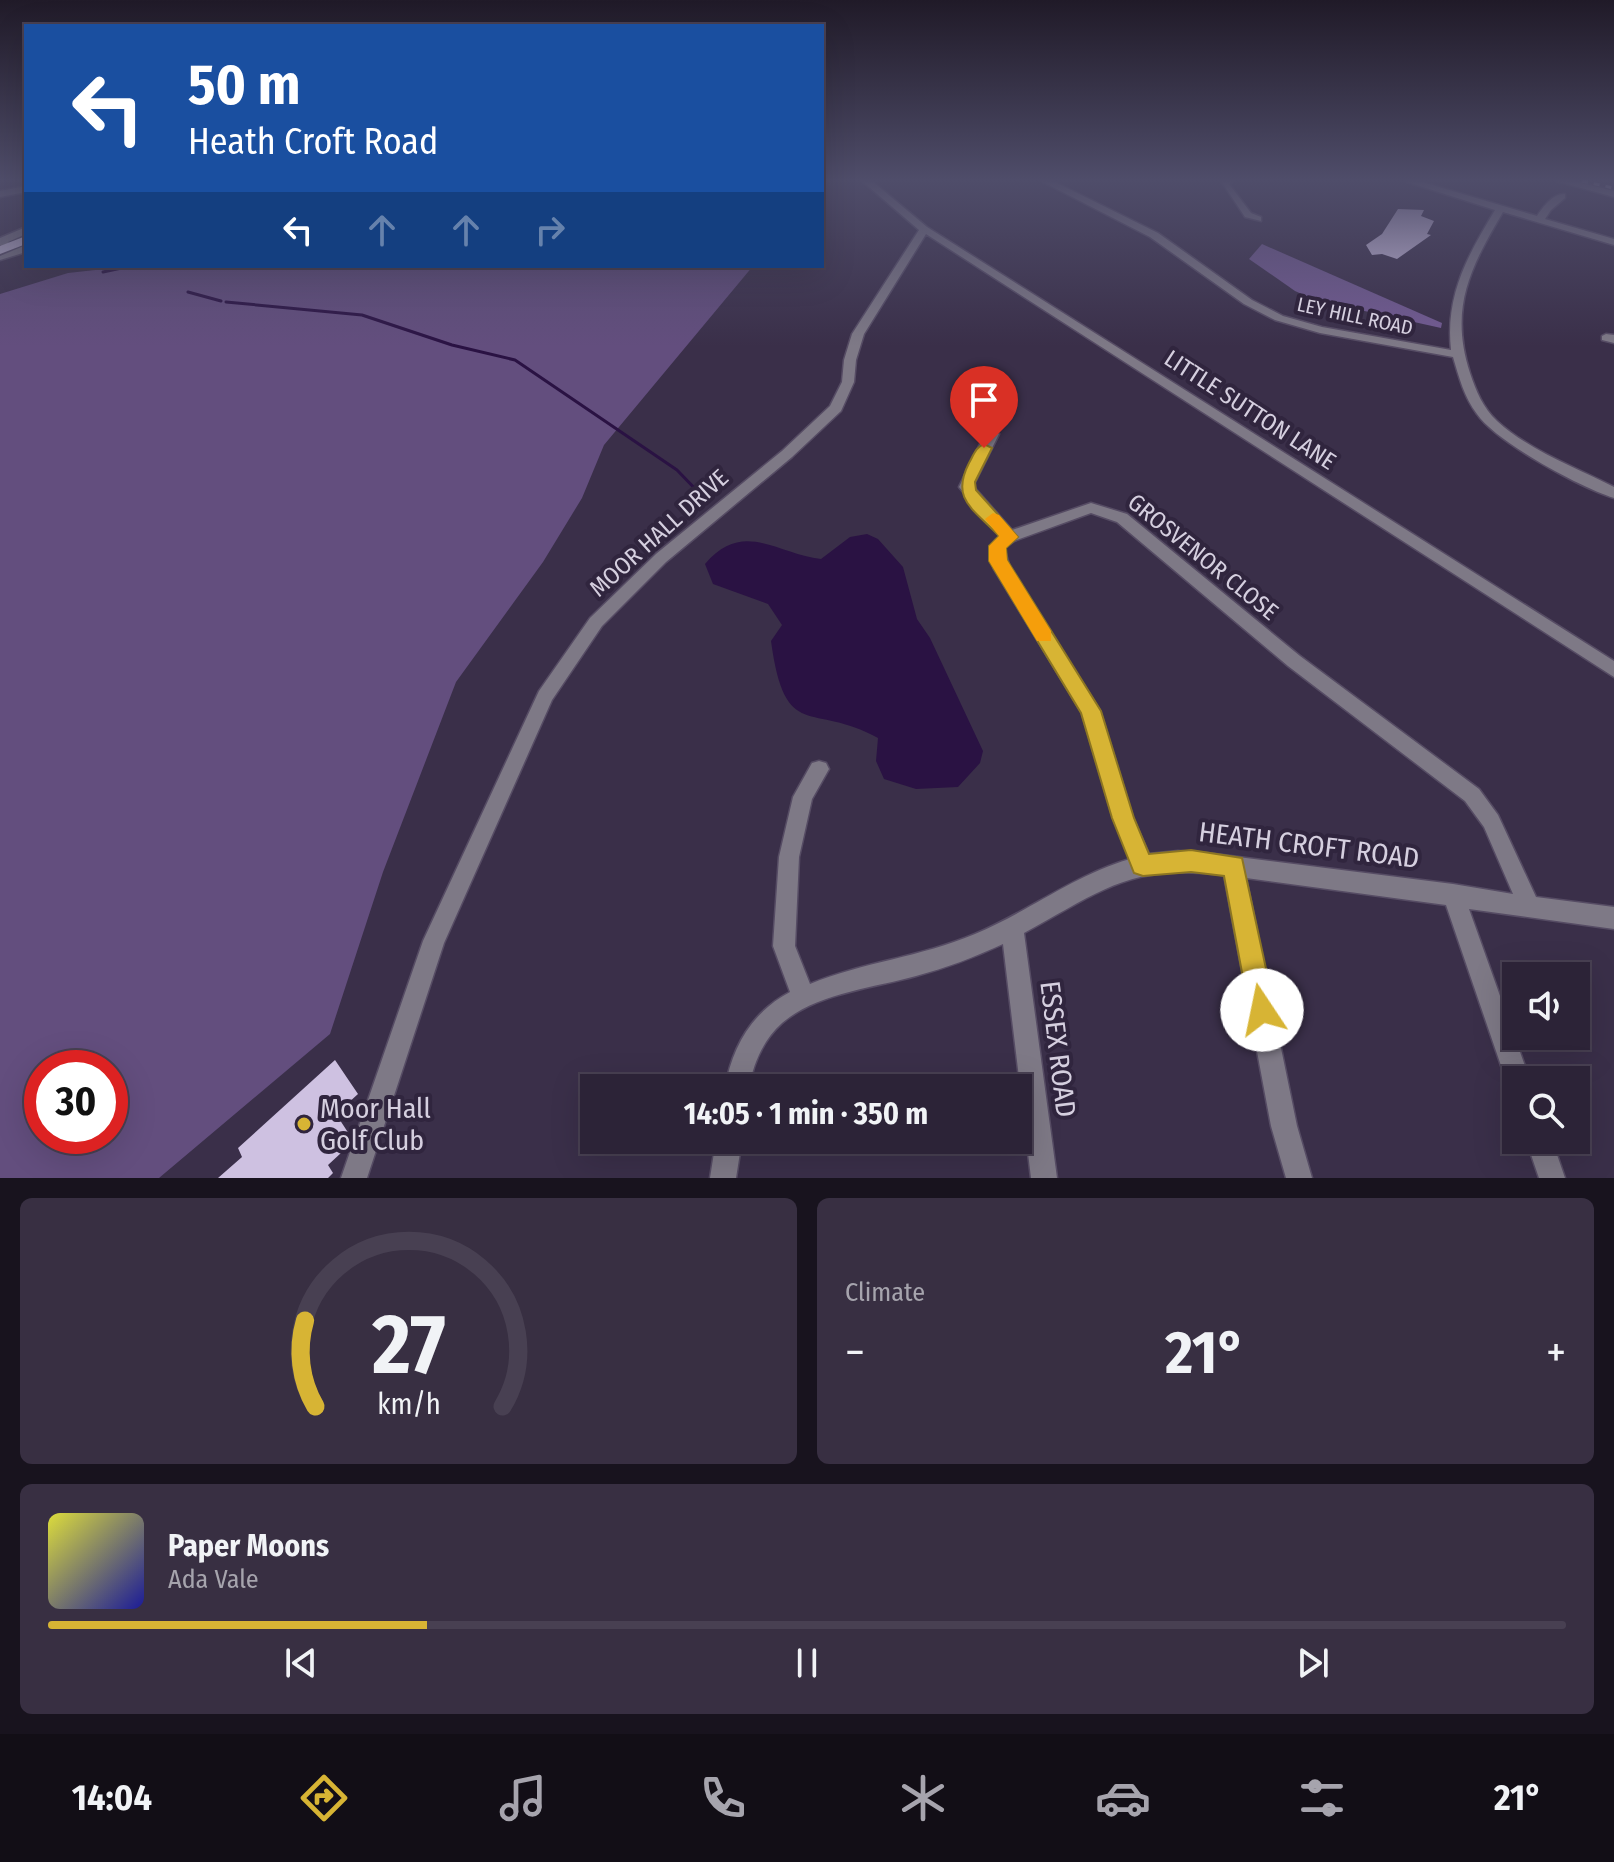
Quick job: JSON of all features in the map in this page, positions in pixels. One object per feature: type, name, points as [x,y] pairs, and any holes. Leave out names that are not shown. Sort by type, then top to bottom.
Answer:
[{"type":"street","points":[[13,236],[2,241],[13,252]]},
{"type":"street","name":"MOOR HALL DRIVE","points":[[354,1178],[434,941],[545,696],[596,622],[661,558],[787,454],[836,408],[848,382],[850,360],[858,334],[920,236]]},
{"type":"street","name":"LITTLE SUTTON LANE","points":[[935,236],[1614,670]]},
{"type":"street","name":"LEY HILL ROAD","points":[[1155,236],[1248,302],[1279,318],[1320,330],[1456,354]]},
{"type":"street","points":[[1485,236],[1461,279],[1452,328],[1456,354],[1473,399],[1487,419],[1517,441],[1614,493]]},
{"type":"street","points":[[1595,236],[1614,242]]},
{"type":"street","points":[[992,433],[966,487],[1009,537],[997,546],[998,561],[1091,711],[1123,818],[1143,865]]},
{"type":"street","name":"GROSVENOR CLOSE","points":[[1009,537],[1091,508],[1122,518],[1294,661],[1472,795],[1491,821],[1528,904]]},
{"type":"street","points":[[803,997],[784,946],[789,857],[803,797],[819,769]]},
{"type":"street","name":"HEATH CROFT ROAD","points":[[739,1074],[762,1026],[778,1011],[803,997],[938,959],[1012,928],[1097,879],[1143,865],[1191,861],[1614,918]]},
{"type":"street","points":[[1233,866],[1284,1126],[1299,1178]]},
{"type":"street","points":[[1453,894],[1513,1066]]},
{"type":"street","name":"ESSEX ROAD","points":[[1012,928],[1044,1178]]},
{"type":"street","points":[[723,1178],[727,1154]]},
{"type":"street","points":[[1544,1154],[1552,1178]]},
{"type":"shaded area","points":[[1262,244],[1442,323],[1441,328],[1315,300],[1295,291],[1249,259]]},
{"type":"shaded area","points":[[114,268],[751,268],[604,445],[582,498],[543,562],[456,682],[383,872],[330,1034],[159,1178],[0,1178],[0,294],[68,273]]},
{"type":"shaded area","points":[[867,534],[878,539],[903,567],[917,619],[930,638],[983,751],[980,763],[958,787],[916,789],[884,779],[876,761],[878,738],[855,727],[805,714],[794,707],[784,694],[771,641],[782,625],[768,604],[713,584],[705,564],[719,551],[747,541],[821,559],[850,537]]},
{"type":"building","points":[[1379,236],[1430,236],[1397,259],[1382,254],[1372,255],[1366,245]]},
{"type":"building","name":"Moor Hall Golf Club","points":[[335,1060],[358,1094],[336,1114],[349,1134],[337,1146],[341,1153],[328,1165],[333,1173],[328,1178],[218,1178],[242,1157],[238,1148]]},
{"type":"waterway","points":[[103,272],[122,268]]},
{"type":"waterway","points":[[188,292],[221,301]]},
{"type":"waterway","points":[[226,302],[362,315],[452,345],[515,360],[677,470],[704,498]]},
{"type":"slow traffic","points":[[993,519],[1009,537],[997,546],[998,561],[1044,636]]},
{"type":"place","name":"Moor Hall Golf Club","points":[[304,1124]]},
{"type":"route","points":[[984,448],[966,487],[1009,537],[997,546],[998,561],[1091,711],[1123,818],[1143,865],[1191,861],[1233,866],[1262,1010]]}]
